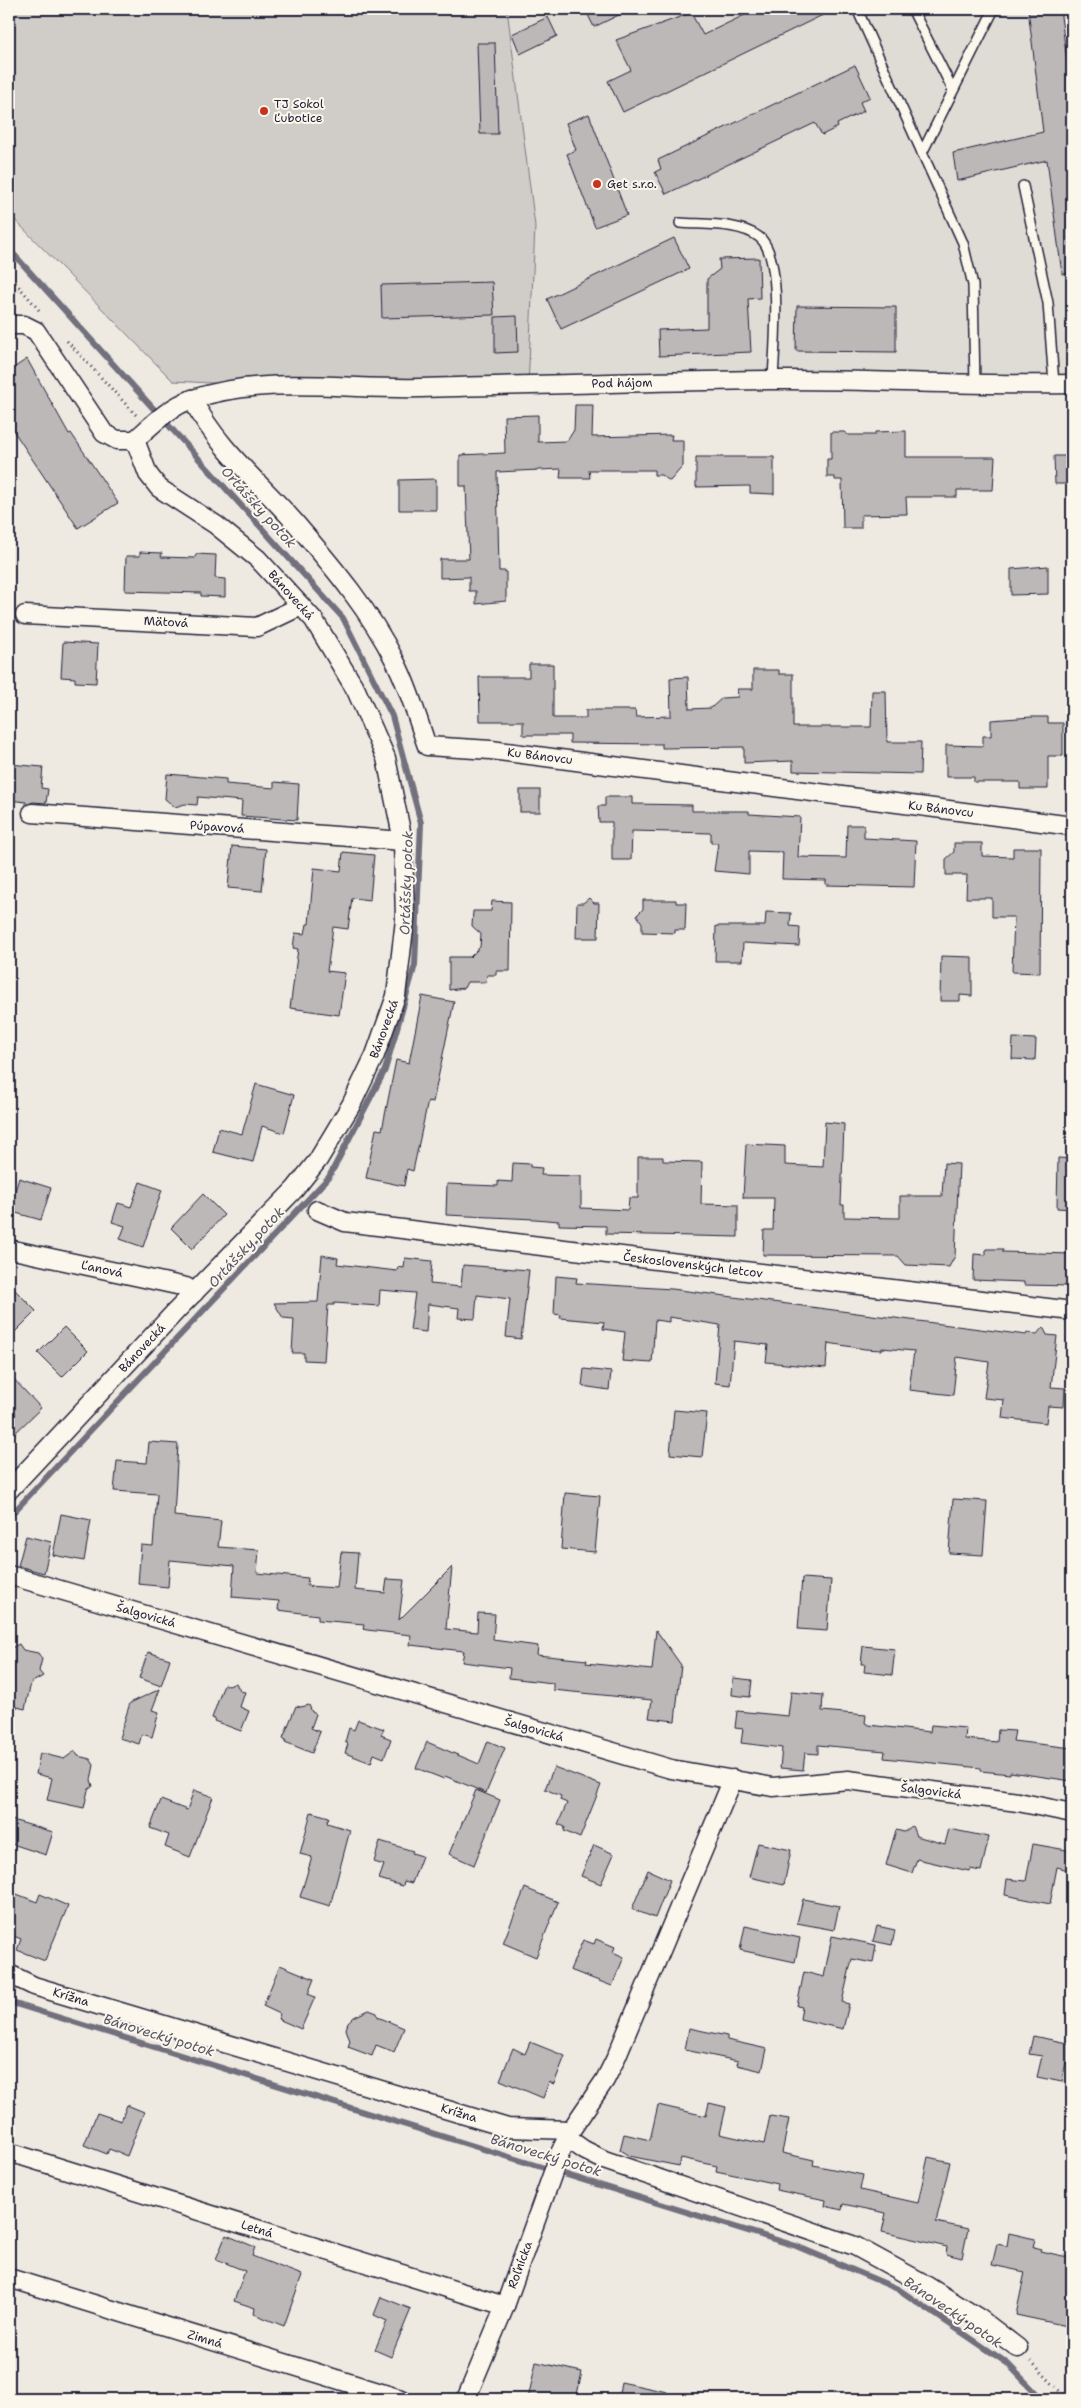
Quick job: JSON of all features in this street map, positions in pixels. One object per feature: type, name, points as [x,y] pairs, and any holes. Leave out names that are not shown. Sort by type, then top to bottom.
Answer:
[{"type":"street","points":[[9,325],[24,325],[36,331],[104,433],[117,440],[134,440],[148,428]]},
{"type":"street","name":"Pod hájom","points":[[148,428],[175,408],[192,399],[236,389],[289,386],[400,388],[773,380],[975,385],[1072,384]]},
{"type":"street","name":"Ku Bánovcu","points":[[192,399],[202,419],[233,460],[297,524],[353,592],[396,661],[427,746],[491,750],[1072,826]]},
{"type":"street","name":"Bánovecká","points":[[9,1490],[194,1293],[295,1189],[318,1160],[351,1105],[375,1055],[396,996],[405,920],[403,841],[386,758],[356,690],[314,620],[258,558],[216,525],[159,488],[148,474],[134,440]]},
{"type":"street","name":"Mätová","points":[[25,615],[257,627],[301,606]]},
{"type":"street","name":"Púpavová","points":[[32,813],[403,841]]},
{"type":"street","name":"Československých letcov","points":[[317,1210],[345,1222],[1072,1311]]},
{"type":"street","name":"Ľanová","points":[[9,1249],[186,1287],[194,1293]]},
{"type":"street","name":"Šalgovická","points":[[9,1575],[671,1769],[773,1786],[848,1780],[1018,1802],[1072,1813]]},
{"type":"street","points":[[733,1780],[615,2060],[605,2080],[566,2140],[604,2160],[855,2246],[934,2290],[980,2319],[1018,2348]]},
{"type":"street","name":"Krížna","points":[[9,1974],[34,1986],[508,2128],[566,2140]]},
{"type":"street","name":"Roľnícka","points":[[470,2399],[566,2140]]},
{"type":"street","name":"Letná","points":[[9,2152],[505,2306]]},
{"type":"street","name":"Zimná","points":[[9,2278],[401,2399]]},
{"type":"lane","points":[[856,9],[963,243],[973,286],[975,385]]},
{"type":"lane","points":[[912,9],[953,90]]},
{"type":"lane","points":[[922,153],[994,9]]},
{"type":"lane","points":[[1023,186],[1048,303],[1054,384]]},
{"type":"lane","points":[[680,223],[741,228],[760,238],[770,254],[776,298],[773,380]]},
{"type":"path","points":[[9,275],[40,312]]},
{"type":"path","points":[[9,288],[20,290]]},
{"type":"path","points":[[60,334],[148,428]]},
{"type":"path","points":[[1018,2348],[1067,2399]]},
{"type":"shaded area","name":"TJ Sokol Ľubotice","points":[[9,9],[507,9],[535,226],[528,388],[288,387],[173,381],[9,214]]},
{"type":"shaded area","points":[[507,9],[1072,9],[1072,385],[528,388],[535,226]]},
{"type":"building","points":[[585,9],[631,9],[594,27]]},
{"type":"building","points":[[757,9],[835,9],[623,112],[608,81],[631,70],[616,40],[691,13],[703,35]]},
{"type":"building","points":[[1028,9],[1060,9],[1072,98],[1072,273],[1062,274],[1047,160],[957,181],[953,153],[1043,132]]},
{"type":"building","points":[[548,17],[557,36],[520,54],[512,34]]},
{"type":"building","points":[[477,43],[495,43],[498,134],[480,134]]},
{"type":"building","points":[[855,65],[870,97],[860,102],[864,111],[837,124],[838,127],[822,135],[815,123],[666,194],[655,172],[661,169],[658,160]]},
{"type":"building","name":"Get s.r.o.","points":[[589,114],[627,215],[595,227],[567,154],[576,150],[566,123]]},
{"type":"building","points":[[674,238],[689,269],[561,329],[547,299]]},
{"type":"building","points":[[759,258],[760,298],[748,299],[751,352],[659,356],[658,330],[707,328],[707,279],[720,269],[719,259]]},
{"type":"building","points":[[492,282],[494,315],[382,318],[381,285]]},
{"type":"building","points":[[797,306],[896,307],[896,352],[796,351]]},
{"type":"building","points":[[517,316],[518,352],[495,353],[495,317]]},
{"type":"building","points":[[27,359],[69,434],[71,433],[118,503],[78,528],[9,424],[9,371]]},
{"type":"building","points":[[575,405],[593,405],[592,437],[672,435],[671,440],[683,440],[683,466],[670,481],[661,475],[654,475],[654,470],[589,470],[590,478],[560,478],[561,469],[497,472],[499,571],[506,571],[506,601],[476,604],[476,591],[469,591],[469,577],[440,578],[440,559],[469,559],[466,486],[460,486],[460,455],[505,453],[504,416],[538,415],[538,442],[567,441],[574,430]]},
{"type":"building","points":[[906,431],[906,457],[995,457],[993,490],[957,490],[957,497],[906,497],[907,514],[861,515],[861,528],[843,528],[842,480],[835,480],[835,477],[827,477],[827,459],[831,459],[831,432],[844,432],[848,435],[875,435],[875,432]]},
{"type":"building","points":[[1054,456],[1065,456],[1072,461],[1072,484],[1055,484]]},
{"type":"building","points":[[696,457],[774,457],[774,494],[750,493],[750,486],[696,487]]},
{"type":"building","points":[[436,479],[436,510],[399,510],[399,480]]},
{"type":"building","points":[[140,552],[162,553],[161,557],[195,558],[196,554],[216,555],[215,578],[225,579],[225,597],[201,596],[201,593],[125,591],[126,556],[140,556]]},
{"type":"building","points":[[1048,566],[1048,594],[1011,595],[1011,569]]},
{"type":"building","points":[[63,642],[98,644],[96,683],[75,682],[75,678],[61,677]]},
{"type":"building","points":[[529,664],[553,664],[553,718],[586,718],[586,710],[635,710],[636,717],[671,716],[670,678],[688,677],[689,709],[711,708],[722,698],[738,697],[737,689],[753,689],[753,670],[779,670],[779,674],[793,674],[793,727],[871,727],[872,691],[886,691],[887,742],[921,742],[920,774],[793,771],[793,761],[744,763],[744,747],[662,748],[662,744],[570,743],[570,735],[523,735],[523,721],[480,721],[479,677],[529,677]]},
{"type":"building","points":[[1048,717],[1048,723],[1063,723],[1063,756],[1048,756],[1048,789],[1020,789],[1020,782],[974,782],[974,777],[946,777],[946,745],[983,746],[983,736],[991,736],[991,720]]},
{"type":"building","points":[[9,764],[43,767],[41,788],[48,789],[46,803],[33,802],[26,805],[26,802],[9,800]]},
{"type":"building","points":[[167,774],[226,779],[226,784],[274,788],[274,782],[299,784],[297,820],[241,816],[242,801],[198,797],[197,805],[185,804],[175,807],[165,799]]},
{"type":"building","points":[[520,790],[540,790],[540,812],[520,812]]},
{"type":"building","points":[[605,797],[632,797],[632,804],[692,805],[692,811],[749,811],[749,814],[800,817],[798,857],[846,858],[847,825],[864,825],[864,838],[916,841],[914,887],[826,885],[826,880],[782,879],[783,852],[749,851],[749,874],[714,871],[718,843],[711,843],[711,833],[632,831],[631,860],[612,860],[612,822],[599,822],[598,806],[605,806]]},
{"type":"building","points":[[954,843],[982,843],[982,856],[1013,857],[1013,848],[1041,848],[1040,973],[1012,972],[1014,917],[992,917],[992,898],[966,898],[967,875],[946,875],[946,859],[954,852]]},
{"type":"building","points":[[232,846],[266,849],[262,891],[228,888]]},
{"type":"building","points":[[343,852],[374,855],[370,900],[352,898],[348,929],[333,927],[327,971],[345,973],[339,1015],[290,1008],[298,949],[293,948],[295,933],[305,934],[307,924],[309,924],[314,868],[341,871]]},
{"type":"building","points":[[589,898],[594,903],[599,903],[598,938],[576,938],[577,903],[583,903]]},
{"type":"building","points":[[643,900],[676,900],[676,903],[686,903],[685,930],[675,930],[675,933],[642,932],[642,923],[637,915],[643,909]]},
{"type":"building","points":[[492,901],[511,902],[510,971],[496,971],[496,975],[487,975],[486,982],[467,982],[464,988],[449,990],[449,957],[470,957],[480,947],[481,934],[472,926],[473,911],[491,911]]},
{"type":"building","points":[[766,912],[791,913],[790,926],[800,927],[799,946],[743,943],[742,961],[715,961],[716,926],[765,926]]},
{"type":"building","points":[[941,956],[972,957],[972,996],[960,995],[960,1001],[940,1001]]},
{"type":"building","points":[[422,996],[454,1002],[433,1102],[428,1101],[413,1171],[407,1169],[404,1186],[366,1178],[376,1129],[382,1130],[396,1060],[409,1063]]},
{"type":"building","points":[[1013,1038],[1036,1039],[1035,1060],[1012,1059]]},
{"type":"building","points":[[256,1084],[294,1095],[284,1133],[262,1126],[253,1162],[213,1152],[219,1128],[242,1134]]},
{"type":"building","points":[[825,1122],[844,1124],[841,1205],[844,1205],[844,1217],[900,1218],[900,1196],[942,1196],[944,1163],[959,1164],[955,1256],[949,1267],[906,1265],[898,1256],[763,1255],[764,1230],[773,1230],[774,1198],[743,1198],[746,1144],[785,1146],[785,1165],[823,1167]]},
{"type":"building","points":[[638,1157],[663,1157],[663,1161],[702,1162],[701,1204],[738,1205],[738,1237],[606,1234],[606,1226],[559,1225],[559,1221],[446,1215],[447,1184],[498,1186],[498,1181],[512,1182],[513,1163],[530,1164],[530,1167],[542,1168],[541,1175],[581,1176],[581,1208],[628,1210],[629,1198],[638,1198]]},
{"type":"building","points":[[1058,1158],[1072,1159],[1072,1209],[1057,1208]]},
{"type":"building","points":[[19,1178],[51,1188],[41,1220],[9,1211]]},
{"type":"building","points":[[140,1182],[162,1190],[143,1247],[120,1239],[125,1226],[112,1222],[118,1203],[131,1207]]},
{"type":"building","points":[[203,1194],[224,1215],[192,1249],[171,1228]]},
{"type":"building","points":[[986,1249],[1003,1249],[1002,1252],[1072,1254],[1072,1286],[1024,1285],[1024,1282],[973,1280],[974,1254],[986,1255]]},
{"type":"building","points":[[322,1255],[338,1258],[337,1264],[397,1271],[398,1267],[404,1268],[405,1258],[432,1261],[430,1284],[461,1287],[463,1265],[529,1270],[521,1339],[506,1337],[510,1299],[477,1295],[475,1319],[458,1318],[459,1308],[428,1304],[426,1332],[410,1330],[415,1293],[380,1290],[379,1306],[334,1303],[334,1305],[328,1305],[324,1361],[304,1360],[304,1353],[292,1353],[294,1319],[283,1318],[274,1303],[318,1302]]},
{"type":"building","points":[[556,1276],[577,1278],[576,1283],[672,1289],[1026,1335],[1027,1333],[1037,1334],[1043,1327],[1047,1335],[1057,1336],[1051,1387],[1065,1388],[1064,1407],[1048,1406],[1046,1423],[1002,1418],[1004,1400],[984,1398],[989,1362],[957,1357],[953,1395],[909,1390],[914,1351],[882,1348],[882,1350],[865,1349],[828,1343],[826,1368],[766,1362],[768,1345],[734,1341],[730,1385],[715,1383],[720,1325],[669,1317],[669,1322],[655,1320],[652,1363],[622,1361],[625,1332],[603,1329],[604,1322],[560,1318],[561,1315],[554,1314]]},
{"type":"building","points":[[9,1284],[36,1311],[9,1338]]},
{"type":"building","points":[[64,1327],[88,1351],[62,1377],[38,1353]]},
{"type":"building","points":[[584,1369],[611,1372],[609,1390],[582,1386]]},
{"type":"building","points":[[9,1374],[41,1408],[9,1439]]},
{"type":"building","points":[[674,1410],[707,1413],[702,1457],[670,1454]]},
{"type":"building","points":[[149,1442],[178,1444],[174,1516],[221,1521],[218,1547],[259,1550],[257,1573],[308,1578],[307,1586],[337,1588],[341,1552],[358,1553],[355,1590],[385,1593],[387,1579],[404,1580],[399,1620],[452,1567],[446,1629],[477,1632],[478,1613],[495,1614],[493,1640],[538,1646],[537,1655],[587,1660],[586,1663],[652,1670],[656,1630],[681,1665],[675,1721],[649,1718],[652,1700],[553,1690],[553,1683],[509,1678],[510,1668],[462,1662],[464,1651],[410,1645],[411,1635],[367,1630],[363,1629],[364,1624],[318,1620],[318,1615],[278,1610],[279,1601],[232,1597],[234,1566],[170,1560],[168,1587],[138,1584],[141,1545],[153,1546],[157,1494],[114,1491],[117,1461],[147,1463]]},
{"type":"building","points":[[565,1493],[600,1496],[595,1552],[561,1549]]},
{"type":"building","points":[[953,1499],[987,1501],[983,1555],[949,1553]]},
{"type":"building","points":[[61,1514],[91,1520],[84,1561],[53,1555]]},
{"type":"building","points":[[26,1536],[51,1542],[44,1573],[18,1566]]},
{"type":"building","points":[[802,1578],[831,1580],[827,1631],[798,1629]]},
{"type":"building","points":[[19,1644],[23,1650],[38,1653],[42,1659],[39,1671],[43,1676],[31,1683],[25,1709],[9,1705],[9,1649]]},
{"type":"building","points":[[863,1646],[895,1649],[892,1675],[864,1672],[865,1664],[861,1664]]},
{"type":"building","points":[[148,1652],[170,1659],[161,1686],[139,1678]]},
{"type":"building","points":[[733,1678],[752,1680],[750,1697],[732,1695]]},
{"type":"building","points":[[236,1683],[240,1691],[245,1692],[240,1707],[249,1711],[241,1731],[214,1721],[215,1719],[212,1718],[224,1684],[229,1686]]},
{"type":"building","points":[[160,1689],[152,1710],[159,1712],[152,1737],[142,1734],[139,1744],[119,1738],[130,1703]]},
{"type":"building","points":[[791,1692],[823,1695],[822,1711],[866,1715],[865,1723],[869,1725],[930,1732],[931,1725],[966,1728],[965,1739],[997,1742],[998,1730],[1015,1731],[1013,1741],[1072,1748],[1072,1781],[1010,1772],[1010,1774],[981,1771],[981,1768],[884,1758],[885,1751],[818,1745],[818,1754],[805,1753],[803,1770],[780,1768],[782,1748],[741,1743],[743,1729],[735,1728],[737,1711],[788,1716]]},
{"type":"building","points":[[309,1705],[312,1712],[316,1714],[311,1728],[320,1732],[312,1753],[285,1742],[286,1740],[283,1738],[296,1706]]},
{"type":"building","points":[[358,1720],[384,1729],[381,1735],[391,1739],[384,1758],[374,1754],[371,1763],[345,1753],[348,1744],[345,1742],[349,1728],[354,1730]]},
{"type":"building","points":[[488,1741],[505,1748],[486,1793],[445,1776],[444,1779],[416,1768],[427,1742],[479,1764]]},
{"type":"building","points":[[75,1751],[78,1756],[90,1759],[94,1765],[91,1780],[93,1786],[88,1790],[84,1808],[47,1800],[52,1778],[36,1774],[40,1753],[64,1759]]},
{"type":"building","points":[[554,1767],[601,1785],[580,1838],[564,1831],[565,1827],[558,1824],[567,1803],[560,1800],[561,1796],[545,1789]]},
{"type":"building","points":[[194,1790],[213,1797],[190,1857],[165,1847],[169,1835],[150,1828],[161,1800],[187,1810]]},
{"type":"building","points":[[476,1790],[500,1800],[474,1865],[449,1854]]},
{"type":"building","points":[[311,1812],[329,1817],[327,1823],[350,1830],[330,1906],[300,1897],[312,1857],[300,1854]]},
{"type":"building","points":[[9,1819],[53,1832],[46,1855],[9,1843]]},
{"type":"building","points":[[912,1826],[916,1836],[945,1844],[949,1829],[989,1837],[981,1871],[970,1869],[969,1871],[917,1859],[912,1873],[886,1865],[896,1830],[904,1832]]},
{"type":"building","points":[[380,1841],[413,1851],[412,1853],[422,1856],[412,1883],[404,1881],[403,1886],[379,1879],[384,1865],[374,1862]]},
{"type":"building","points":[[758,1843],[791,1850],[784,1885],[749,1877]]},
{"type":"building","points":[[1033,1844],[1072,1851],[1072,1871],[1057,1867],[1050,1904],[1005,1895],[1007,1879],[1026,1881]]},
{"type":"building","points":[[594,1845],[614,1854],[601,1884],[581,1876]]},
{"type":"building","points":[[648,1870],[670,1880],[655,1918],[632,1909]]},
{"type":"building","points":[[525,1888],[558,1902],[536,1957],[503,1943]]},
{"type":"building","points":[[9,1891],[37,1902],[40,1894],[68,1906],[45,1961],[17,1950],[21,1939],[9,1934]]},
{"type":"building","points":[[803,1899],[839,1906],[834,1930],[797,1923]]},
{"type":"building","points":[[745,1926],[800,1938],[795,1962],[740,1950]]},
{"type":"building","points":[[877,1926],[895,1930],[892,1945],[873,1941]]},
{"type":"building","points":[[832,1936],[876,1945],[873,1963],[852,1959],[842,2002],[849,2004],[843,2029],[800,2019],[802,2007],[797,2006],[804,1972],[824,1977]]},
{"type":"building","points":[[596,1939],[615,1947],[613,1952],[624,1957],[612,1986],[570,1970],[583,1940],[594,1944]]},
{"type":"building","points":[[280,1965],[314,1979],[308,1994],[315,1997],[301,2029],[278,2019],[280,2014],[263,2006]]},
{"type":"building","points":[[369,2010],[377,2013],[378,2017],[404,2028],[394,2052],[376,2045],[372,2056],[348,2047],[350,2041],[346,2029],[348,2023],[354,2017]]},
{"type":"building","points":[[689,2028],[727,2036],[727,2040],[767,2049],[762,2071],[737,2065],[738,2061],[685,2050]]},
{"type":"building","points":[[1033,2036],[1072,2044],[1072,2064],[1066,2062],[1062,2082],[1037,2077],[1042,2056],[1029,2054]]},
{"type":"building","points":[[530,2042],[565,2056],[554,2084],[549,2082],[543,2098],[500,2080],[513,2048],[525,2054]]},
{"type":"building","points":[[709,2103],[726,2107],[720,2134],[764,2144],[770,2116],[789,2119],[782,2153],[814,2160],[813,2165],[863,2175],[860,2190],[918,2203],[928,2157],[950,2162],[936,2222],[968,2229],[962,2258],[946,2254],[947,2247],[882,2232],[886,2213],[843,2204],[842,2210],[825,2206],[826,2200],[776,2190],[777,2184],[716,2171],[717,2166],[681,2158],[679,2166],[629,2156],[620,2150],[624,2134],[650,2140],[658,2105],[706,2116]]},
{"type":"building","points":[[127,2105],[144,2112],[127,2156],[109,2149],[107,2154],[84,2145],[97,2113],[121,2121]]},
{"type":"building","points":[[1009,2233],[1035,2239],[1033,2247],[1041,2249],[1040,2251],[1072,2258],[1072,2327],[1016,2315],[1025,2272],[992,2265],[997,2244],[1007,2246]]},
{"type":"building","points":[[226,2235],[255,2247],[252,2256],[302,2275],[284,2326],[254,2314],[255,2308],[234,2301],[245,2271],[216,2259]]},
{"type":"building","points":[[381,2297],[411,2309],[391,2357],[375,2350],[387,2321],[374,2315]]},
{"type":"building","points":[[536,2362],[582,2372],[576,2399],[528,2399]]},
{"type":"building","points":[[621,2382],[667,2392],[666,2399],[618,2399]]},
{"type":"waterway","name":"Ortášsky potok","points":[[9,249],[343,618],[392,716],[421,823],[415,965],[385,1070],[329,1177],[9,1517]]},
{"type":"waterway","name":"Bánovecký potok","points":[[9,2002],[796,2246],[898,2289],[1007,2363],[1042,2399]]},
{"type":"place","name":"TJ Sokol Ľubotice","points":[[264,111]]},
{"type":"place","name":"Get s.r.o.","points":[[597,184]]}]
